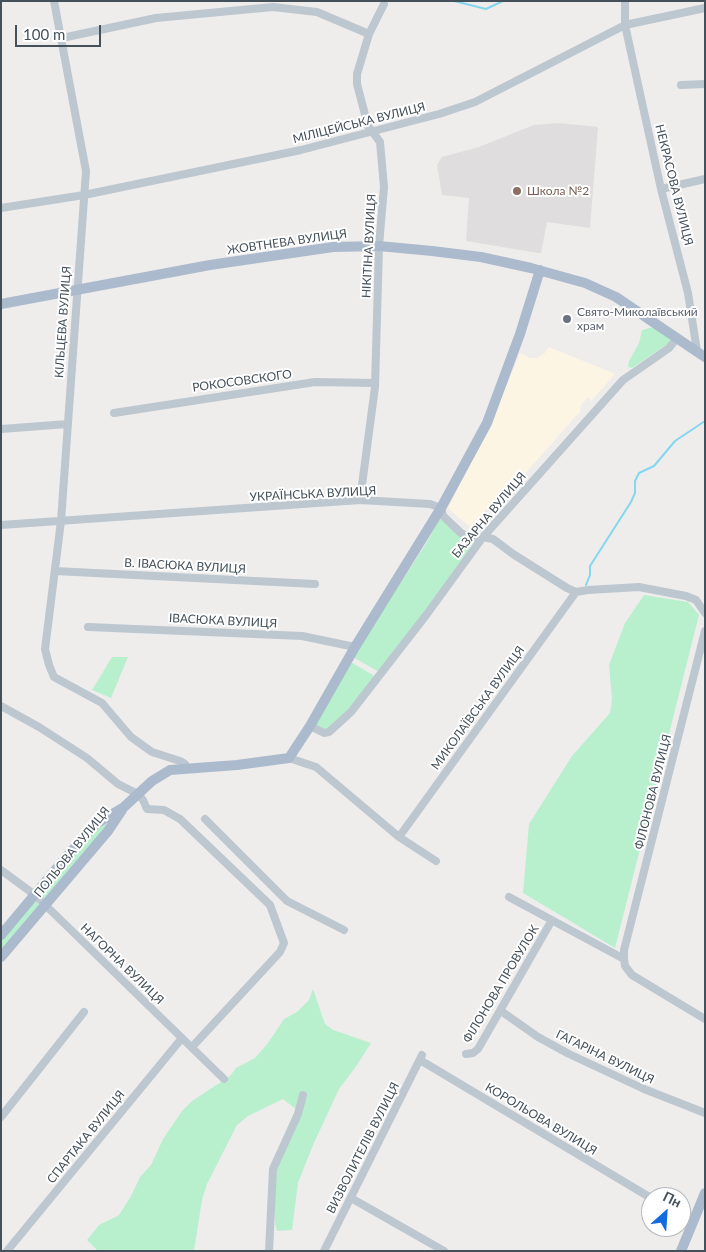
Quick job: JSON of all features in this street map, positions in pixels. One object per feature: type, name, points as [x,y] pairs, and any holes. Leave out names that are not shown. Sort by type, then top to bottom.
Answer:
[{"type":"main road","name":"ЖОВТНЕВА ВУЛИЦЯ","points":[[1,304],[210,265],[323,248],[379,246],[481,257],[540,270],[585,283],[609,293],[701,354]]},
{"type":"main road","points":[[124,807],[152,781],[170,770],[238,765],[289,758],[441,508],[487,423],[520,334],[540,270]]},
{"type":"main road","name":"ПОЛЬОВА ВУЛИЦЯ","points":[[1,935],[96,824],[124,807]]},
{"type":"main road","name":"ПОЛЬОВА ВУЛИЦЯ","points":[[1,957],[108,831],[124,807]]},
{"type":"main road","points":[[681,1251],[705,1193]]},
{"type":"street","name":"КІЛЬЦЕВА ВУЛИЦЯ","points":[[54,1],[86,171],[61,521],[45,646],[49,665],[54,676],[102,702],[131,737],[152,752],[180,761],[187,768]]},
{"type":"street","name":"НЕКРАСОВА ВУЛИЦЯ","points":[[625,1],[625,25],[661,189],[676,239],[701,354]]},
{"type":"street","name":"НІКІТІНА ВУЛИЦЯ","points":[[360,500],[375,383],[379,246],[383,203],[380,142],[368,126],[357,84],[357,74],[369,34],[384,4]]},
{"type":"street","points":[[62,38],[156,18],[273,7],[317,12],[369,34]]},
{"type":"street","name":"МІЛІЦЕЙСЬКА ВУЛИЦЯ","points":[[1,208],[84,195],[301,150],[439,114],[475,102],[625,25],[705,8]]},
{"type":"street","points":[[681,85],[705,84]]},
{"type":"street","points":[[661,189],[705,179]]},
{"type":"street","name":"БАЗАРНА ВУЛИЦЯ","points":[[310,726],[324,733],[330,732],[351,712],[483,537],[623,380],[668,348],[678,338]]},
{"type":"street","name":"РОКОСОВСКОГО","points":[[114,413],[315,382],[375,383]]},
{"type":"street","points":[[1,429],[68,424]]},
{"type":"street","name":"УКРАЇНСЬКА ВУЛИЦЯ","points":[[1,525],[360,500],[430,504],[441,508]]},
{"type":"street","points":[[441,508],[444,516],[461,533],[471,538],[483,537],[493,539],[566,588],[576,592],[639,587],[686,596],[696,600],[705,613]]},
{"type":"street","name":"В. ІВАСЮКА ВУЛИЦЯ","points":[[55,571],[315,584]]},
{"type":"street","name":"МИКОЛАЇВСЬКА ВУЛИЦЯ","points":[[399,837],[576,592]]},
{"type":"street","name":"ІВАСЮКА ВУЛИЦЯ","points":[[88,627],[302,636],[355,647]]},
{"type":"street","name":"ФІЛОНОВА ВУЛИЦЯ","points":[[624,959],[624,950],[705,630]]},
{"type":"street","points":[[1,706],[62,741],[87,758],[118,784],[138,794],[147,809],[164,810],[180,819],[270,905],[284,943],[280,952],[192,1047]]},
{"type":"street","points":[[289,758],[316,767],[399,837],[436,861]]},
{"type":"street","points":[[205,819],[287,901],[344,930]]},
{"type":"street","name":"НАГОРНА ВУЛИЦЯ","points":[[1,870],[45,904],[224,1079]]},
{"type":"street","points":[[509,897],[624,959],[625,966],[632,975],[705,1019]]},
{"type":"street","name":"ФІЛОНОВА ПРОВУЛОК","points":[[466,1054],[473,1053],[478,1049],[552,920]]},
{"type":"street","name":"ГАГАРІНА ВУЛИЦЯ","points":[[501,1011],[538,1037],[568,1054],[644,1089],[705,1113]]},
{"type":"street","points":[[1,1117],[84,1012]]},
{"type":"street","name":"СПАРТАКА ВУЛИЦЯ","points":[[7,1251],[182,1038]]},
{"type":"street","name":"КОРОЛЬОВА ВУЛИЦЯ","points":[[421,1058],[641,1192]]},
{"type":"street","name":"ВИЗВОЛИТЕЛІВ ВУЛИЦЯ","points":[[324,1251],[421,1058]]},
{"type":"street","points":[[269,1251],[273,1169],[298,1114],[303,1095]]},
{"type":"street","points":[[351,1198],[444,1251]]},
{"type":"shaded area","name":"Школа №2","points":[[558,123],[598,127],[590,228],[547,222],[541,253],[466,241],[469,198],[442,195],[437,165],[442,157],[479,147],[534,125]]},
{"type":"shaded area","points":[[549,347],[615,374],[591,401],[588,397],[581,405],[580,413],[517,483],[509,482],[471,528],[448,508],[491,423],[520,353],[530,358],[537,358],[544,354]]},
{"type":"green space","points":[[653,327],[670,339],[669,343],[632,368],[628,367],[629,361],[639,343],[642,330]]},
{"type":"green space","points":[[439,519],[477,541],[379,672],[353,657],[427,542]]},
{"type":"green space","points":[[644,595],[688,602],[699,615],[615,948],[523,893],[529,824],[572,756],[610,713],[612,699],[609,665],[625,623]]},
{"type":"green space","points":[[112,657],[128,657],[111,698],[92,690]]},
{"type":"green space","points":[[351,662],[376,677],[366,692],[329,730],[317,728],[315,722]]},
{"type":"green space","points":[[106,824],[45,898],[43,898],[41,893],[94,830]]},
{"type":"green space","points":[[34,902],[37,902],[39,906],[1,952],[1,938]]},
{"type":"green space","points":[[313,989],[325,1024],[333,1030],[371,1043],[339,1089],[313,1145],[298,1183],[292,1230],[277,1231],[275,1224],[274,1178],[297,1110],[283,1099],[248,1116],[237,1125],[207,1184],[202,1200],[194,1251],[98,1251],[87,1240],[99,1225],[119,1215],[140,1177],[151,1165],[163,1139],[182,1111],[192,1101],[230,1076],[236,1068],[255,1058],[284,1019],[297,1012],[309,1000]]},
{"type":"waterway","points":[[454,1],[486,9],[503,1]]},
{"type":"waterway","points":[[586,585],[590,575],[590,566],[631,502],[635,493],[635,481],[639,473],[654,466],[675,441],[705,421]]},
{"type":"place","name":"Школа №2","points":[[517,191]]},
{"type":"place","name":"Свято-Миколаївський храм","points":[[567,319]]}]
